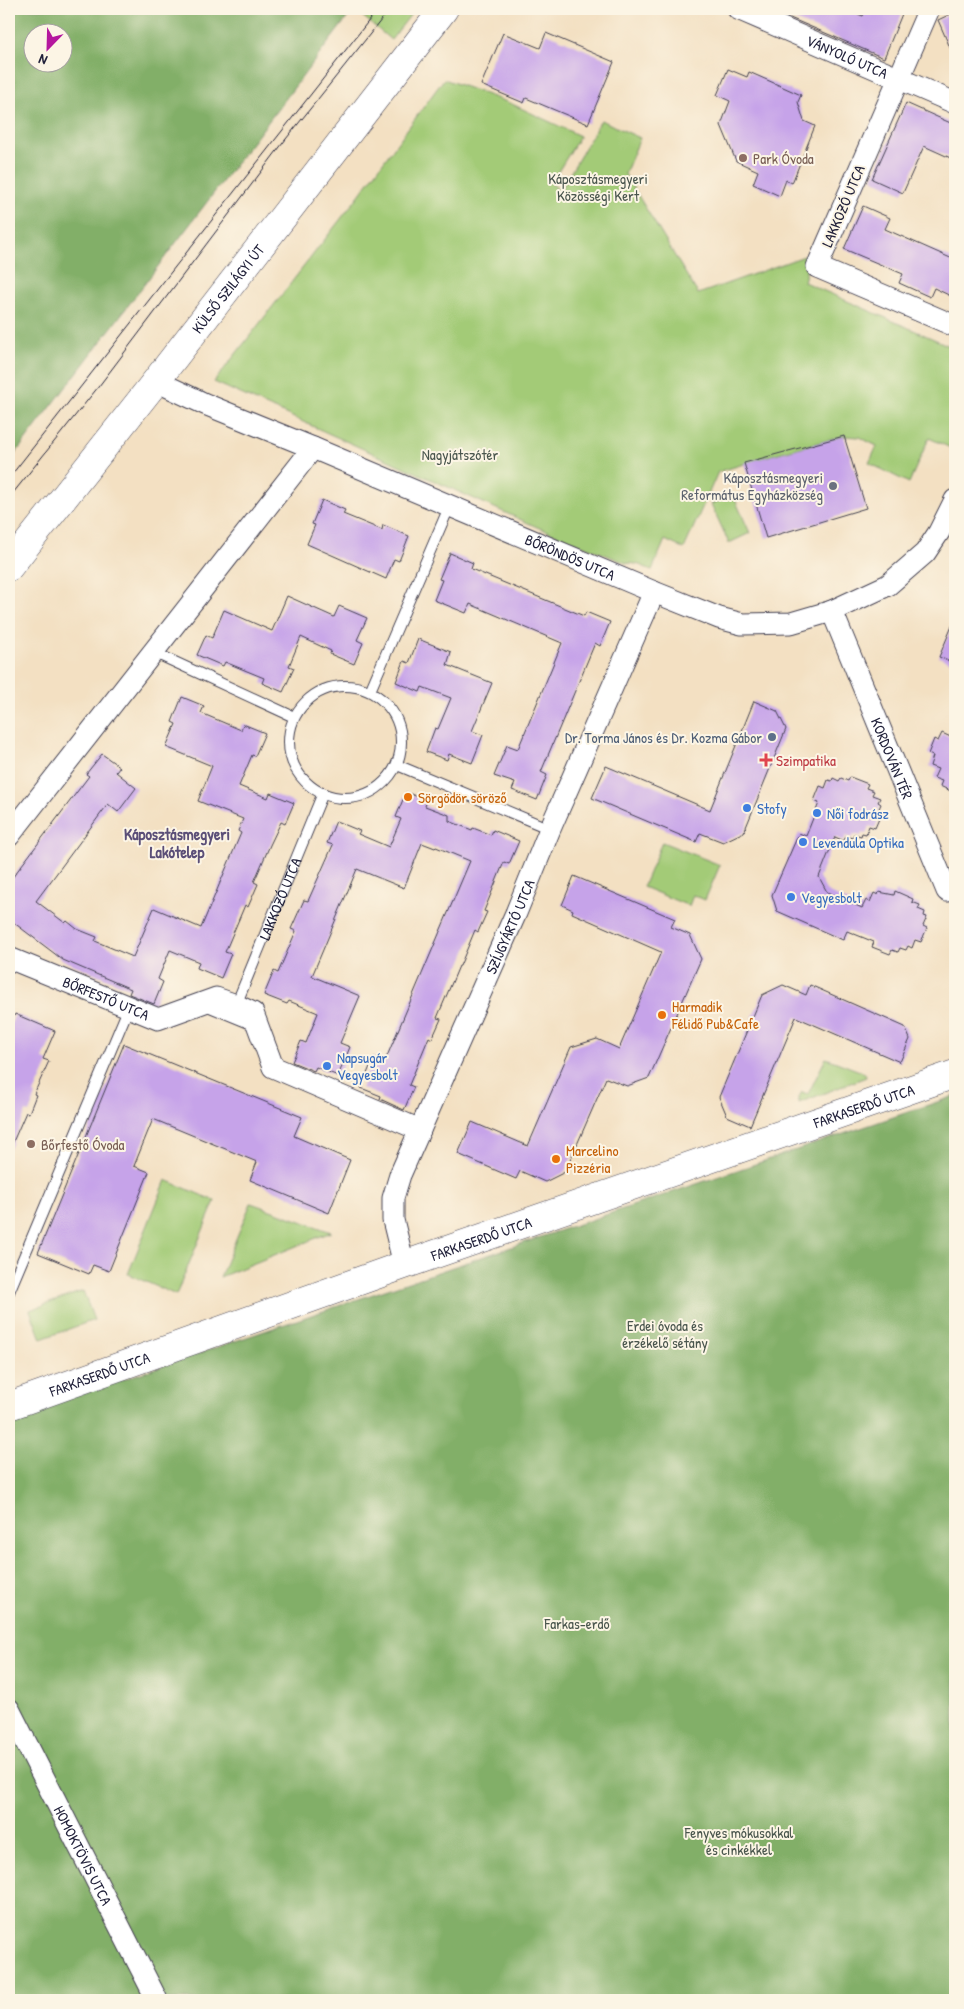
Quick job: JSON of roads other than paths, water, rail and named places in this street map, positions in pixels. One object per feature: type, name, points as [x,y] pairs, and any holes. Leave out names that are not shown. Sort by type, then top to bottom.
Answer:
[{"type":"street","name":"KÜLSŐ SZILÁGYI ÚT","points":[[9,567],[156,382],[444,9]]},
{"type":"street","name":"VÁNYOLÓ UTCA","points":[[738,9],[955,103]]},
{"type":"street","name":"LAKKOZÓ UTCA","points":[[929,9],[817,267],[955,326]]},
{"type":"street","name":"BŐRÖNDÖS UTCA","points":[[156,382],[654,592],[719,618],[742,624],[791,623],[832,611],[888,585],[910,568],[925,553],[940,532],[955,500]]},
{"type":"street","points":[[9,836],[313,448]]},
{"type":"street","name":"SZÍJGYÁRTÓ UTCA","points":[[404,1266],[393,1220],[393,1198],[400,1175],[516,913],[550,830],[654,592]]},
{"type":"street","name":"KORDOVÁN TÉR","points":[[832,611],[949,894]]},
{"type":"street","name":"BŐRFESTŐ UTCA","points":[[9,958],[158,1019],[216,998],[236,1004],[253,1014],[273,1066],[420,1130]]},
{"type":"street","name":"FARKASERDŐ UTCA","points":[[9,1406],[955,1074]]},
{"type":"street","name":"HOMOKTÖVIS UTCA","points":[[9,1709],[157,2000]]},
{"type":"lane","points":[[370,691],[450,505]]},
{"type":"lane","points":[[153,652],[294,717]]},
{"type":"lane","points":[[340,685],[356,686],[370,691],[383,700],[393,711],[399,724],[402,739],[397,764],[390,777],[379,787],[367,794],[352,798],[338,798],[323,793],[309,784],[298,772],[291,759],[289,746],[290,730],[294,717],[304,702],[326,689],[340,685]]},
{"type":"lane","points":[[397,764],[550,830]]},
{"type":"lane","name":"LAKKOZÓ UTCA","points":[[236,1004],[323,793]]},
{"type":"lane","points":[[201,1003],[259,1027]]},
{"type":"lane","points":[[9,1292],[129,1008]]},
{"type":"tram line","points":[[9,478],[378,9]]},
{"type":"tram line","points":[[9,498],[99,386],[286,139],[390,9]]},
{"type":"place","name":"Park Óvoda","points":[[743,158]]},
{"type":"place","name":"Káposztásmegyeri Református Egyházközség","points":[[833,486]]},
{"type":"place","name":"Dr. Torma János és Dr. Kozma Gábor","points":[[772,737]]},
{"type":"place","name":"Szimpatika","points":[[766,760]]},
{"type":"place","name":"Sörgödör söröző","points":[[408,797]]},
{"type":"place","name":"Stofy","points":[[747,808]]},
{"type":"place","name":"Női fodrász","points":[[817,813]]},
{"type":"place","name":"Levendula Optika","points":[[803,842]]},
{"type":"place","name":"Vegyesbolt","points":[[791,897]]},
{"type":"place","name":"Harmadik Félidő Pub&Cafe","points":[[662,1015]]},
{"type":"place","name":"Napsugár Vegyesbolt","points":[[327,1066]]},
{"type":"place","name":"Bőrfestő Óvoda","points":[[31,1144]]},
{"type":"place","name":"Marcelino Pizzéria","points":[[556,1159]]},
{"type":"district","name":"Káposztásmegyeri Lakótelep","points":[[177,843]]},
{"type":"park label","name":"Káposztásmegyeri Közösségi Kert","points":[[598,186]]},
{"type":"park label","name":"Nagyjátszótér","points":[[460,454]]},
{"type":"park label","name":"Erdei óvoda és érzékelő sétány","points":[[665,1334]]},
{"type":"park label","name":"Farkas-erdő","points":[[577,1623]]},
{"type":"park label","name":"Fenyves mókusokkal és cinkékkel","points":[[739,1840]]}]
